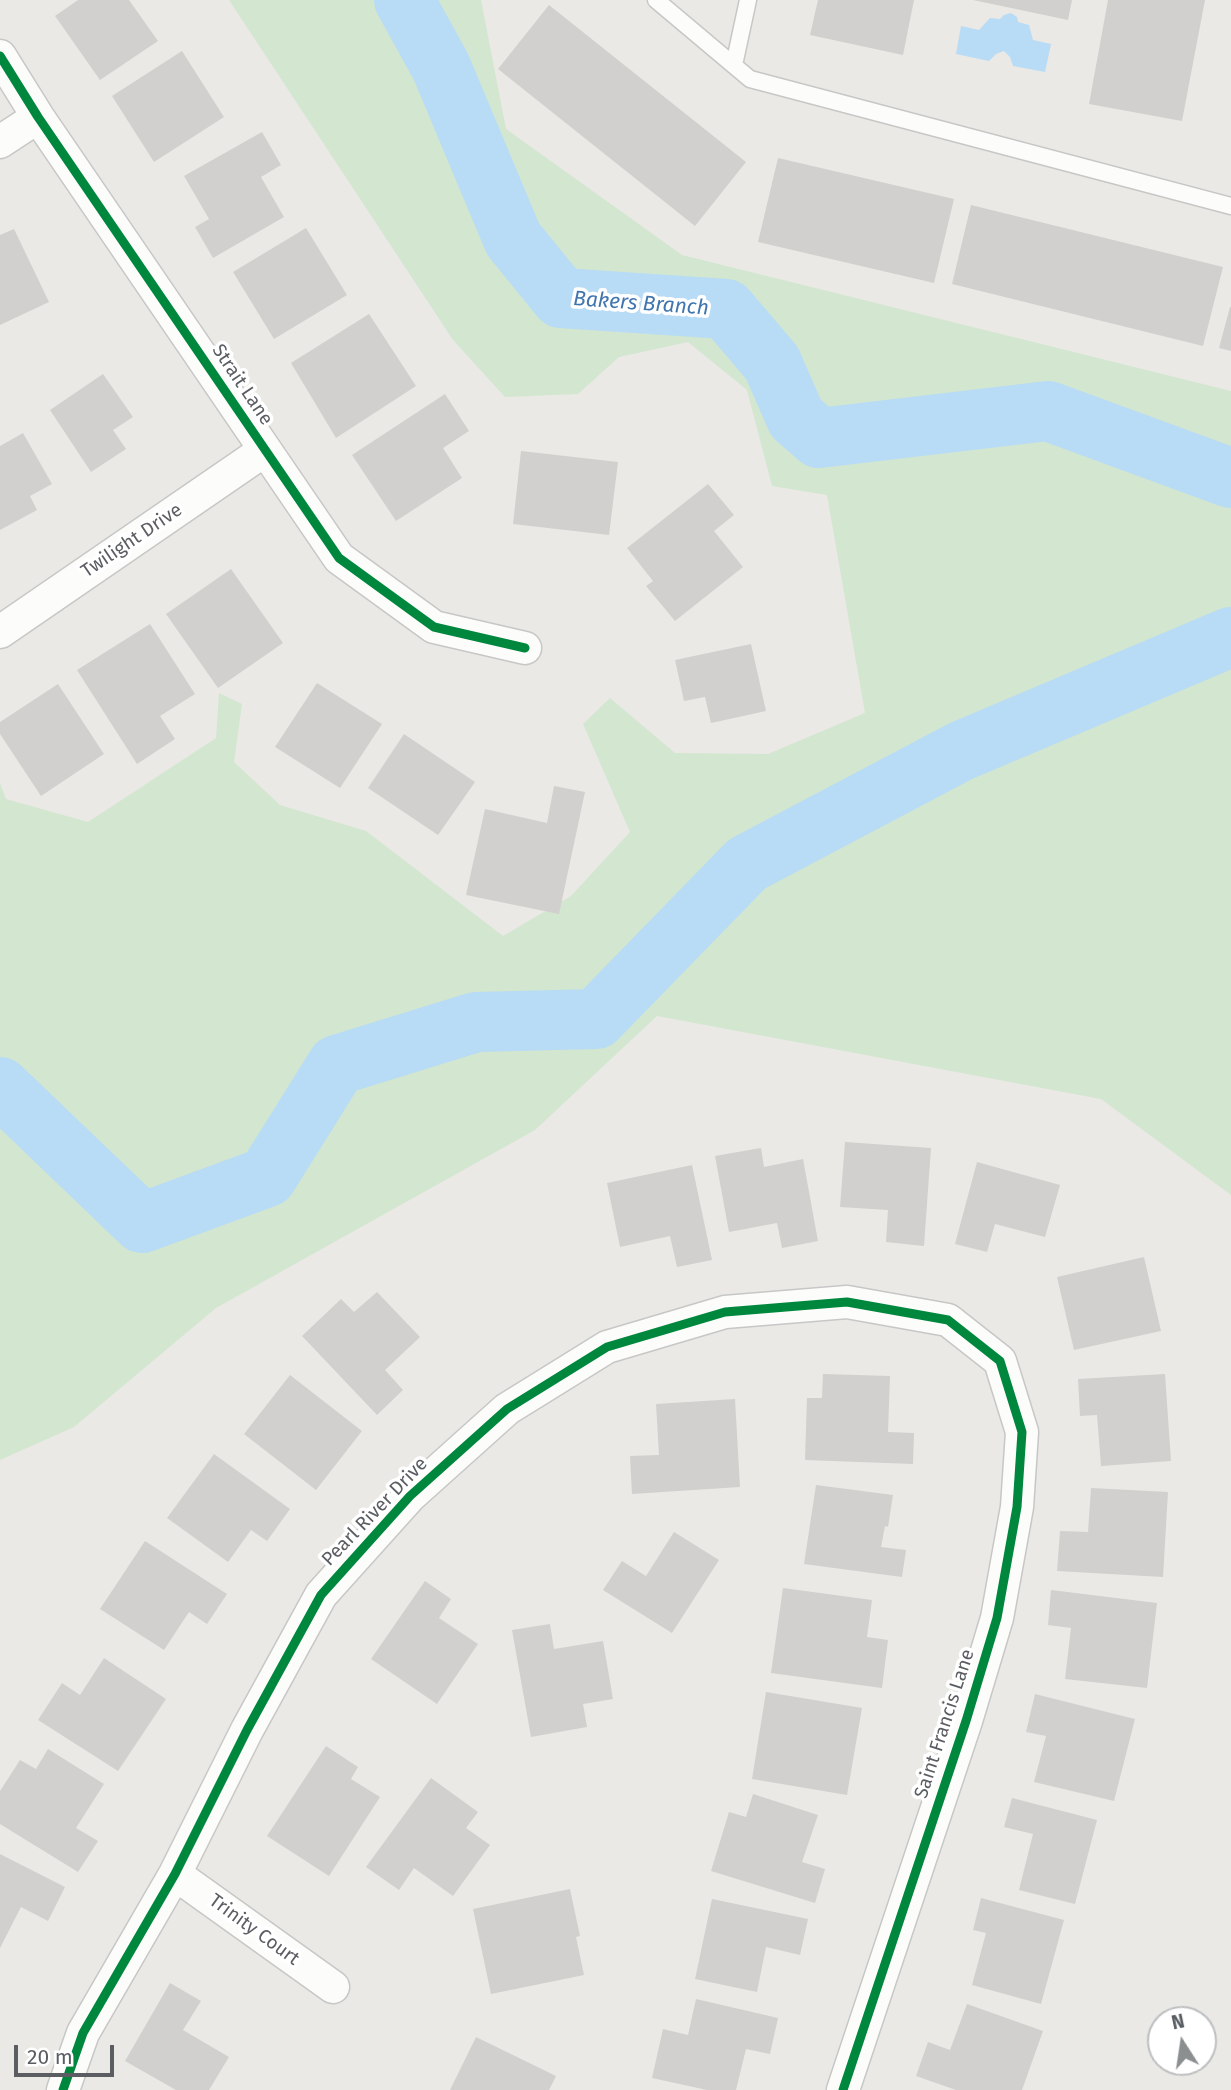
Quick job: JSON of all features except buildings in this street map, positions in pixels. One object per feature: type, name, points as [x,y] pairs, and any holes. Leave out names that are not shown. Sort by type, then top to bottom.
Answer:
[{"type":"street","name":"Strait Lane","points":[[0,56],[38,117],[339,558],[434,627],[525,649]]},
{"type":"street","points":[[0,142],[38,117]]},
{"type":"street","name":"Twilight Drive","points":[[0,632],[265,450]]},
{"type":"street","name":"Pearl River Drive","points":[[63,2090],[83,2033],[175,1874],[247,1730],[321,1595],[410,1496],[507,1409],[607,1347],[725,1312],[847,1302],[948,1320],[1000,1361]]},
{"type":"street","name":"Saint Francis Lane","points":[[843,2090],[966,1721],[997,1618],[1017,1507],[1022,1432],[1000,1361]]},
{"type":"street","name":"Trinity Court","points":[[175,1874],[333,1987]]},
{"type":"lane","points":[[656,0],[750,79],[1231,206]]},
{"type":"lane","points":[[734,65],[748,0]]},
{"type":"green space","points":[[229,0],[481,0],[506,129],[682,255],[1231,391],[1231,1195],[1101,1099],[657,1016],[535,1130],[216,1308],[74,1427],[0,1460],[0,783],[6,799],[88,822],[216,738],[219,693],[242,704],[234,762],[280,805],[366,831],[503,936],[571,896],[630,832],[583,724],[610,698],[675,753],[768,754],[865,713],[827,495],[772,486],[747,390],[688,342],[619,357],[578,394],[505,397],[453,340]]},
{"type":"water","points":[[1011,13],[1017,17],[1018,22],[1029,25],[1033,40],[1051,44],[1045,72],[1013,66],[1004,51],[989,61],[956,54],[961,26],[979,30],[990,18],[1000,19]]},
{"type":"waterway","name":"Bakers Branch","points":[[404,0],[441,67],[513,239],[561,298],[726,309],[772,363],[796,418],[819,438],[1048,411],[1231,478]]},
{"type":"waterway","points":[[0,1087],[142,1223],[267,1177],[337,1065],[476,1022],[596,1019],[747,864],[961,751],[1231,637]]},
{"type":"cycle path","points":[[0,56],[38,117],[339,558],[434,627],[525,648]]},
{"type":"cycle path","points":[[63,2090],[83,2033],[175,1874],[247,1730],[321,1595],[410,1496],[507,1409],[607,1347],[725,1312],[847,1302],[948,1320],[1000,1361],[1022,1432],[1017,1507],[997,1618],[966,1721],[843,2090]]}]
